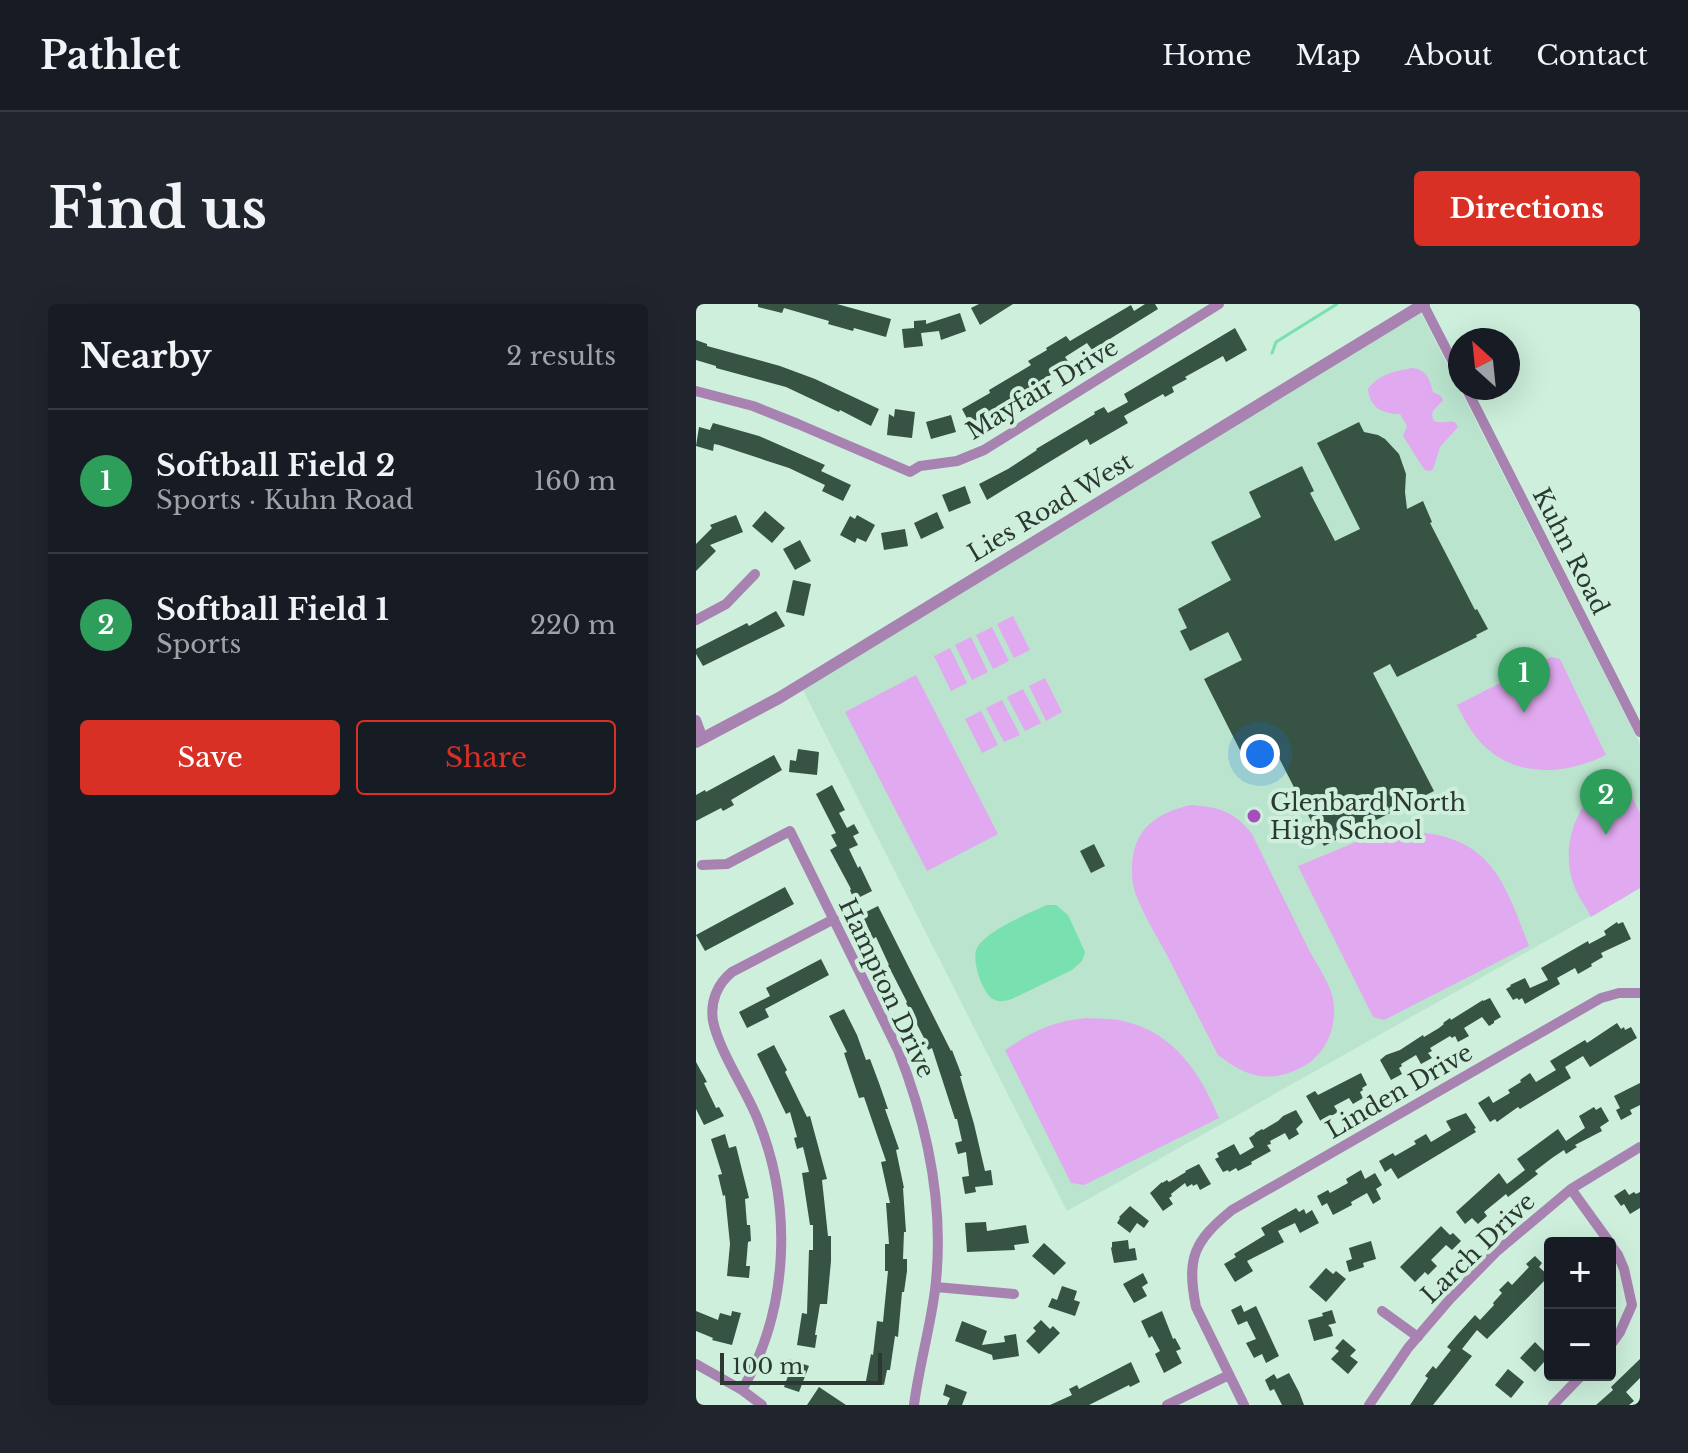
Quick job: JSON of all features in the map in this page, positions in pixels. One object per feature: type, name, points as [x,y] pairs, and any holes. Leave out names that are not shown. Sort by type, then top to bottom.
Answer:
[{"type":"street","name":"Mayfair Drive","points":[[696,391],[765,411],[910,472],[920,466],[957,461],[984,450],[1219,304]]},
{"type":"street","points":[[1424,304],[1448,352]]},
{"type":"street","name":"Lies Road West","points":[[700,740],[779,698],[1424,304]]},
{"type":"street","name":"Kuhn Road","points":[[1472,400],[1640,732]]},
{"type":"street","points":[[696,620],[726,604],[755,574]]},
{"type":"street","points":[[696,720],[700,740]]},
{"type":"street","name":"Hampton Drive","points":[[702,865],[727,864],[790,831],[898,1050],[921,1114],[932,1171],[938,1237],[936,1287],[914,1405]]},
{"type":"street","points":[[742,1390],[760,1355],[777,1292],[781,1255],[780,1215],[764,1137],[719,1039],[712,1018],[712,1006],[720,985],[732,972],[834,919]]},
{"type":"street","name":"Linden Drive","points":[[1229,1375],[1196,1307],[1193,1292],[1194,1252],[1215,1224],[1232,1210],[1601,998],[1619,993],[1640,993]]},
{"type":"street","name":"Larch Drive","points":[[1369,1405],[1418,1337],[1496,1252],[1571,1189],[1640,1147]]},
{"type":"street","points":[[1571,1189],[1606,1237]]},
{"type":"street","points":[[1616,1252],[1624,1269],[1632,1305],[1616,1338]]},
{"type":"street","points":[[936,1287],[1014,1294]]},
{"type":"street","points":[[1382,1311],[1418,1337]]},
{"type":"street","points":[[696,1364],[762,1405]]},
{"type":"street","points":[[1167,1405],[1229,1375],[1244,1405]]},
{"type":"street","points":[[1553,1405],[1576,1381]]},
{"type":"shaded area","name":"Glenbard North High School","points":[[1420,311],[1448,366],[1448,400],[1465,400],[1640,744],[1640,888],[1067,1211],[803,690]]},
{"type":"shaded area","points":[[1413,368],[1425,373],[1433,392],[1443,400],[1433,411],[1434,421],[1455,422],[1458,427],[1440,447],[1430,471],[1425,470],[1403,436],[1407,426],[1400,414],[1378,409],[1369,396],[1368,389],[1382,377]]},
{"type":"shaded area","points":[[1013,616],[1030,650],[1014,658],[997,624]]},
{"type":"shaded area","points":[[992,627],[1009,661],[993,669],[976,635]]},
{"type":"shaded area","points":[[971,637],[988,672],[972,680],[955,645]]},
{"type":"shaded area","points":[[950,648],[967,683],[951,691],[934,656]]},
{"type":"shaded area","points":[[1551,657],[1560,659],[1606,755],[1559,769],[1544,770],[1512,764],[1484,746],[1457,705]]},
{"type":"shaded area","points":[[916,675],[998,834],[927,871],[845,712]]},
{"type":"shaded area","points":[[1045,678],[1062,712],[1046,721],[1029,686]]},
{"type":"shaded area","points":[[1023,689],[1041,723],[1025,731],[1007,697]]},
{"type":"shaded area","points":[[1002,700],[1020,735],[1004,742],[986,708]]},
{"type":"shaded area","points":[[981,711],[998,745],[982,753],[965,719]]},
{"type":"shaded area","points":[[1620,773],[1640,813],[1640,888],[1591,917],[1571,875],[1571,835],[1589,799]]},
{"type":"shaded area","points":[[1191,805],[1225,812],[1239,820],[1252,834],[1329,987],[1334,1011],[1326,1044],[1312,1061],[1291,1072],[1271,1077],[1253,1074],[1235,1067],[1218,1055],[1135,892],[1133,857],[1141,835],[1166,813]]},
{"type":"shaded area","points":[[1410,832],[1437,835],[1459,842],[1490,865],[1511,901],[1529,946],[1384,1020],[1373,1017],[1298,866],[1368,837]]},
{"type":"shaded area","points":[[1047,905],[1056,905],[1068,915],[1085,952],[1082,961],[1072,970],[1012,999],[993,999],[979,975],[975,960],[977,948],[998,929]]},
{"type":"shaded area","points":[[1086,1018],[1118,1020],[1141,1027],[1171,1045],[1204,1086],[1219,1118],[1084,1185],[1071,1183],[1005,1050],[1043,1028]]},
{"type":"building","points":[[758,304],[837,304],[891,319],[886,337],[828,324],[829,321],[784,308],[782,313],[758,307]]},
{"type":"building","points":[[979,304],[1013,304],[980,325],[971,308]]},
{"type":"building","points":[[1145,304],[1155,304],[1158,309],[1092,350],[1087,343],[1065,357],[1070,364],[970,424],[962,409],[1031,365],[1028,361],[1046,348],[1066,336],[1070,341],[1131,305],[1134,311]]},
{"type":"building","points":[[960,313],[966,331],[941,340],[939,331],[921,333],[923,346],[904,348],[902,329],[914,328],[914,321],[926,320],[926,324]]},
{"type":"building","points":[[1235,328],[1247,350],[1226,362],[1223,356],[1185,377],[1187,379],[1172,387],[1174,392],[1165,397],[1163,394],[1124,416],[1128,423],[1090,445],[1087,439],[987,500],[979,484],[1008,469],[1094,412],[1104,407],[1108,413],[1128,402],[1124,394]]},
{"type":"building","points":[[696,340],[815,379],[879,409],[871,426],[786,387],[716,368],[696,360]]},
{"type":"building","points":[[895,409],[915,412],[912,438],[887,435],[889,414],[894,417]]},
{"type":"building","points":[[951,415],[956,432],[931,439],[926,422]]},
{"type":"building","name":"Glenbard North High School","points":[[1359,422],[1364,432],[1385,439],[1399,454],[1406,474],[1407,509],[1423,501],[1430,523],[1488,629],[1397,677],[1390,664],[1373,673],[1434,791],[1324,846],[1276,752],[1248,766],[1204,679],[1242,660],[1228,632],[1190,651],[1180,631],[1187,628],[1178,609],[1231,580],[1211,542],[1261,517],[1249,492],[1302,466],[1314,491],[1310,493],[1335,541],[1360,529],[1317,443]]},
{"type":"building","points":[[713,423],[759,436],[825,465],[821,471],[851,485],[843,501],[822,491],[825,485],[789,468],[719,445],[714,444],[713,451],[696,446],[699,427],[710,430]]},
{"type":"building","points":[[965,486],[971,503],[949,512],[942,495]]},
{"type":"building","points":[[765,511],[785,528],[772,543],[752,526]]},
{"type":"building","points":[[937,512],[944,528],[921,539],[914,523]]},
{"type":"building","points":[[736,515],[743,532],[710,545],[716,551],[696,571],[696,544],[712,528],[710,525]]},
{"type":"building","points":[[857,515],[875,525],[866,542],[857,538],[855,543],[840,535],[850,516],[855,519]]},
{"type":"building","points":[[905,529],[908,546],[884,550],[881,533]]},
{"type":"building","points":[[800,540],[811,561],[795,570],[783,549]]},
{"type":"building","points":[[793,580],[811,584],[804,616],[786,612]]},
{"type":"building","points":[[776,611],[785,626],[703,666],[696,649]]},
{"type":"building","points":[[798,749],[819,752],[817,775],[789,772],[790,760],[796,761]]},
{"type":"building","points":[[774,755],[782,770],[731,800],[734,805],[696,821],[696,795]]},
{"type":"building","points":[[832,785],[845,810],[839,813],[847,828],[854,824],[859,833],[853,836],[858,845],[849,849],[872,891],[854,900],[830,850],[837,846],[831,835],[836,833],[816,794]]},
{"type":"building","points":[[1094,844],[1105,866],[1091,873],[1080,851]]},
{"type":"building","points":[[785,887],[794,904],[705,951],[696,935]]},
{"type":"building","points":[[878,906],[952,1050],[962,1076],[985,1171],[991,1170],[993,1185],[975,1187],[976,1192],[965,1194],[962,1177],[969,1176],[966,1152],[958,1154],[955,1143],[962,1141],[957,1119],[932,1048],[928,1050],[876,937],[873,939],[862,914]]},
{"type":"building","points":[[1617,922],[1623,922],[1631,939],[1601,953],[1603,957],[1578,974],[1575,968],[1557,978],[1560,984],[1525,1004],[1522,998],[1513,1000],[1506,989],[1510,985],[1525,978],[1530,988],[1548,980],[1541,968],[1588,941],[1589,944],[1606,935],[1604,931]]},
{"type":"building","points":[[821,959],[829,975],[765,1009],[769,1017],[747,1028],[739,1012],[770,996],[766,988]]},
{"type":"building","points":[[1490,998],[1501,1017],[1494,1023],[1489,1026],[1482,1017],[1464,1028],[1469,1036],[1458,1042],[1455,1036],[1450,1036],[1430,1048],[1432,1051],[1428,1053],[1432,1058],[1421,1064],[1416,1055],[1401,1064],[1402,1074],[1391,1080],[1380,1060],[1386,1055],[1424,1037],[1450,1018]]},
{"type":"building","points":[[844,1009],[866,1060],[870,1059],[888,1109],[885,1109],[899,1149],[896,1150],[904,1188],[906,1232],[903,1259],[907,1259],[907,1271],[898,1337],[895,1336],[890,1370],[887,1370],[884,1385],[866,1381],[877,1321],[883,1322],[888,1271],[885,1271],[885,1244],[889,1244],[886,1203],[890,1203],[881,1162],[886,1161],[864,1097],[859,1098],[844,1053],[847,1052],[829,1016]]},
{"type":"building","points":[[1617,1023],[1621,1029],[1631,1027],[1637,1038],[1590,1067],[1583,1056],[1565,1067],[1571,1078],[1497,1122],[1495,1119],[1490,1122],[1478,1103],[1489,1096],[1493,1103],[1510,1093],[1508,1090],[1530,1073],[1536,1082],[1556,1070],[1550,1061],[1585,1040],[1587,1043]]},
{"type":"building","points":[[774,1045],[807,1117],[810,1116],[827,1179],[822,1180],[828,1236],[831,1236],[831,1261],[827,1304],[820,1304],[815,1348],[797,1345],[802,1313],[807,1314],[809,1250],[813,1250],[813,1225],[810,1225],[802,1173],[809,1172],[803,1147],[797,1149],[790,1112],[786,1114],[757,1054]]},
{"type":"building","points":[[696,1062],[716,1108],[719,1107],[724,1116],[704,1125],[696,1109]]},
{"type":"building","points":[[1361,1073],[1367,1085],[1360,1092],[1363,1098],[1353,1104],[1349,1098],[1334,1106],[1338,1112],[1321,1122],[1306,1096],[1315,1091],[1318,1095]]},
{"type":"building","points":[[1640,1083],[1640,1105],[1621,1120],[1614,1096]]},
{"type":"building","points":[[1594,1107],[1596,1110],[1601,1107],[1609,1121],[1600,1127],[1602,1131],[1575,1145],[1577,1147],[1566,1154],[1564,1150],[1552,1158],[1535,1171],[1538,1174],[1484,1212],[1487,1216],[1478,1224],[1472,1218],[1465,1224],[1456,1212],[1499,1173],[1507,1184],[1525,1170],[1517,1159],[1558,1129],[1566,1141],[1585,1128],[1579,1116]]},
{"type":"building","points":[[1296,1110],[1303,1122],[1296,1129],[1299,1134],[1289,1140],[1285,1133],[1270,1141],[1271,1144],[1267,1145],[1271,1151],[1252,1164],[1238,1171],[1236,1168],[1223,1172],[1215,1159],[1219,1157],[1217,1153],[1234,1144],[1240,1155],[1254,1147],[1249,1138],[1255,1133]]},
{"type":"building","points":[[1466,1113],[1476,1132],[1398,1179],[1391,1168],[1385,1172],[1379,1161],[1416,1144],[1414,1141],[1426,1134],[1431,1142],[1451,1130],[1446,1121]]},
{"type":"building","points":[[725,1134],[729,1148],[736,1146],[749,1198],[745,1199],[751,1241],[748,1242],[746,1266],[750,1266],[749,1278],[727,1276],[730,1244],[725,1195],[711,1139]]},
{"type":"building","points":[[1199,1164],[1211,1184],[1200,1190],[1197,1184],[1187,1187],[1185,1183],[1171,1194],[1169,1198],[1173,1204],[1163,1211],[1150,1193],[1162,1182],[1169,1182]]},
{"type":"building","points":[[1361,1170],[1365,1179],[1375,1173],[1382,1185],[1376,1189],[1381,1199],[1373,1204],[1367,1193],[1333,1215],[1327,1203],[1322,1206],[1317,1196],[1348,1183],[1346,1179]]},
{"type":"building","points":[[1625,1189],[1629,1195],[1640,1192],[1640,1208],[1630,1214],[1614,1196]]},
{"type":"building","points":[[1130,1206],[1149,1221],[1144,1228],[1137,1223],[1130,1233],[1117,1223]]},
{"type":"building","points":[[1296,1208],[1299,1212],[1304,1209],[1306,1214],[1312,1210],[1319,1223],[1300,1233],[1295,1223],[1278,1231],[1284,1242],[1247,1261],[1253,1271],[1235,1282],[1224,1264],[1265,1235],[1261,1228]]},
{"type":"building","points":[[986,1222],[987,1231],[1026,1225],[1029,1243],[1014,1245],[1015,1250],[967,1252],[965,1223]]},
{"type":"building","points":[[1441,1226],[1461,1241],[1452,1250],[1446,1245],[1431,1260],[1437,1266],[1415,1282],[1400,1267]]},
{"type":"building","points":[[1128,1240],[1129,1249],[1135,1248],[1137,1260],[1114,1263],[1112,1242]]},
{"type":"building","points":[[1371,1241],[1376,1259],[1349,1272],[1346,1261],[1352,1259],[1349,1248]]},
{"type":"building","points":[[1044,1243],[1066,1263],[1054,1275],[1032,1256]]},
{"type":"building","points":[[1535,1256],[1542,1263],[1539,1267],[1544,1272],[1544,1281],[1487,1339],[1477,1330],[1462,1349],[1472,1356],[1433,1405],[1410,1405],[1428,1378],[1425,1376],[1433,1366],[1436,1369],[1451,1350],[1447,1347],[1475,1315],[1480,1320],[1502,1293],[1499,1290],[1508,1281],[1512,1285],[1529,1267],[1526,1264]]},
{"type":"building","points":[[1326,1268],[1346,1279],[1326,1302],[1309,1287]]},
{"type":"building","points":[[1143,1273],[1148,1283],[1142,1287],[1147,1296],[1134,1303],[1123,1284]]},
{"type":"building","points":[[1062,1286],[1077,1291],[1074,1300],[1080,1302],[1075,1316],[1048,1307],[1052,1298],[1057,1300]]},
{"type":"building","points":[[1241,1305],[1244,1312],[1256,1306],[1279,1356],[1266,1363],[1262,1354],[1254,1358],[1246,1343],[1256,1339],[1247,1321],[1238,1325],[1231,1310]]},
{"type":"building","points":[[1332,1310],[1336,1323],[1328,1325],[1333,1336],[1314,1341],[1308,1320]]},
{"type":"building","points":[[696,1311],[718,1320],[720,1313],[731,1316],[732,1311],[741,1313],[732,1345],[712,1340],[696,1331]]},
{"type":"building","points":[[1162,1311],[1173,1339],[1181,1349],[1176,1351],[1182,1363],[1164,1373],[1155,1354],[1160,1351],[1141,1321]]},
{"type":"building","points":[[1041,1320],[1060,1333],[1039,1354],[1026,1341]]},
{"type":"building","points":[[962,1321],[987,1331],[982,1345],[1005,1342],[1004,1336],[1016,1334],[1019,1356],[993,1360],[992,1355],[955,1341]]},
{"type":"building","points":[[1343,1339],[1356,1350],[1350,1356],[1358,1362],[1348,1374],[1331,1359],[1339,1351],[1335,1348]]},
{"type":"building","points":[[1535,1342],[1544,1351],[1544,1362],[1535,1372],[1520,1358]]},
{"type":"building","points":[[789,1359],[809,1366],[799,1392],[784,1387],[788,1376],[783,1374]]},
{"type":"building","points":[[1640,1359],[1640,1378],[1626,1392],[1634,1401],[1629,1405],[1596,1405],[1613,1390],[1611,1387]]},
{"type":"building","points":[[1131,1362],[1140,1382],[1089,1405],[1050,1405],[1072,1395],[1069,1389],[1077,1385],[1079,1389]]},
{"type":"building","points":[[1508,1369],[1524,1382],[1511,1398],[1495,1385]]},
{"type":"building","points":[[1289,1373],[1304,1405],[1282,1405],[1265,1380],[1274,1374],[1277,1379]]},
{"type":"building","points":[[946,1384],[967,1392],[962,1405],[947,1405],[950,1398],[943,1395]]},
{"type":"building","points":[[819,1387],[846,1405],[807,1405]]},
{"type":"waterway","points":[[1272,353],[1276,342],[1337,304]]},
{"type":"place","name":"Softball Field 2","points":[[1524,713]]},
{"type":"place","name":"Glenbard North High School","points":[[1254,816]]},
{"type":"place","name":"Softball Field 1","points":[[1606,835]]}]
